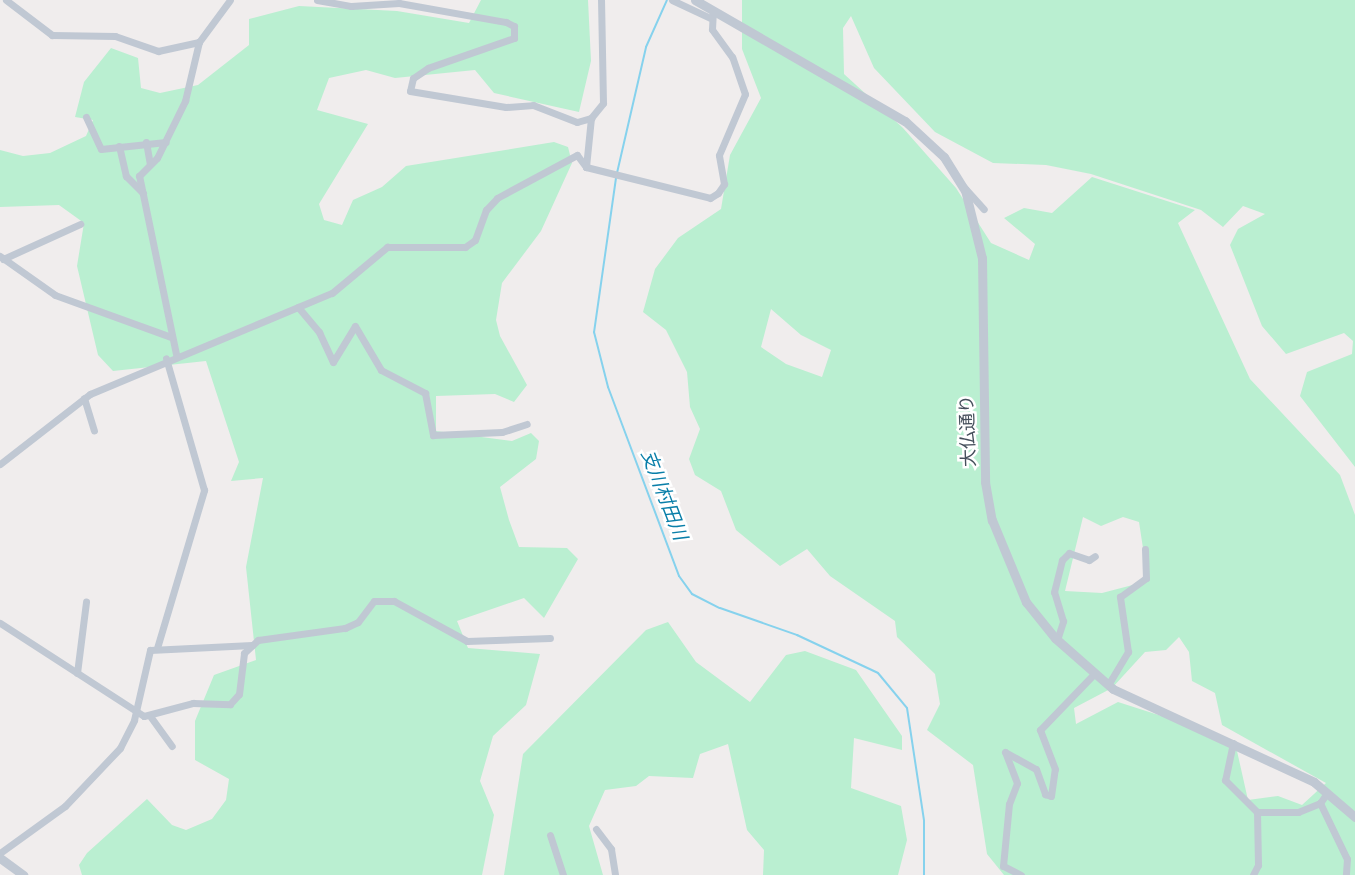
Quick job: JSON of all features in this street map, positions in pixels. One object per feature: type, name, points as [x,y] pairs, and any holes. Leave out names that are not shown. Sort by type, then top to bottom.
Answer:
[{"type":"street","points":[[6,0],[52,35],[115,36],[158,51],[199,42]]},
{"type":"street","points":[[126,174],[141,173],[166,142],[185,101],[199,42],[230,0]]},
{"type":"street","points":[[317,0],[351,6],[399,3],[506,22],[514,26],[514,38],[428,68],[412,78],[410,91],[506,107],[533,105],[577,122],[591,118]]},
{"type":"street","points":[[586,167],[591,118],[603,103],[601,0]]},
{"type":"street","name":"大仏通り","points":[[695,0],[712,14],[905,121],[944,157],[962,185],[982,258],[984,470],[992,520],[1026,602],[1057,640],[1093,675],[1108,685],[1233,743],[1327,793],[1355,817]]},
{"type":"street","points":[[0,464],[84,398],[166,358],[332,293],[387,247],[465,247],[475,240],[483,216],[498,198],[577,155],[586,167],[710,198],[721,190],[719,155],[745,94],[712,14],[675,1]]},
{"type":"street","points":[[86,117],[96,144],[119,146],[166,142]]},
{"type":"street","points":[[146,142],[150,164]]},
{"type":"street","points":[[119,146],[126,174],[143,193]]},
{"type":"street","points":[[141,173],[176,354]]},
{"type":"street","points":[[962,185],[984,209]]},
{"type":"street","points":[[2,257],[80,224]]},
{"type":"street","points":[[2,257],[55,295],[171,337]]},
{"type":"street","points":[[298,307],[319,332],[333,362],[355,326],[381,370],[425,393],[433,435],[502,432],[527,424]]},
{"type":"street","points":[[23,875],[0,856],[65,806],[120,748],[134,712],[147,659],[158,648],[204,490],[166,358]]},
{"type":"street","points":[[84,398],[94,430]]},
{"type":"street","points":[[1108,685],[1128,652],[1120,597],[1146,578],[1145,549]]},
{"type":"street","points":[[1057,640],[1063,621],[1054,592],[1062,560],[1069,553],[1090,560],[1095,556]]},
{"type":"street","points":[[0,623],[134,712],[150,716],[193,703],[230,704],[239,694],[244,653],[252,645],[274,634],[345,628],[383,599],[467,641],[550,638]]},
{"type":"street","points":[[77,673],[86,602]]},
{"type":"street","points":[[158,648],[252,645]]},
{"type":"street","points":[[1021,875],[1003,866],[1017,783],[1005,752],[1036,769],[1047,798],[1051,796],[1055,769],[1040,730],[1093,675]]},
{"type":"street","points":[[150,716],[172,746]]},
{"type":"street","points":[[1233,743],[1225,780],[1257,812],[1258,865],[1253,875]]},
{"type":"street","points":[[1257,812],[1271,808],[1291,814],[1321,803],[1327,793]]},
{"type":"street","points":[[1321,803],[1347,859],[1346,875]]},
{"type":"street","points":[[596,829],[611,849],[615,875]]},
{"type":"street","points":[[550,835],[564,875]]},
{"type":"green space","points":[[481,0],[588,0],[591,61],[579,112],[494,93],[475,70],[395,78],[366,70],[329,78],[317,110],[368,124],[319,204],[324,220],[342,225],[353,200],[382,187],[406,166],[554,142],[568,147],[572,163],[541,231],[502,283],[496,320],[500,336],[527,385],[514,402],[495,394],[436,396],[436,431],[512,441],[531,433],[539,441],[536,459],[500,487],[509,520],[519,547],[567,548],[578,559],[544,618],[524,598],[457,621],[468,648],[540,654],[526,705],[493,736],[480,781],[494,815],[482,875],[82,875],[79,865],[87,853],[147,799],[172,825],[186,830],[212,819],[226,800],[229,779],[195,760],[195,721],[214,675],[256,660],[246,567],[263,478],[231,481],[239,462],[206,361],[113,371],[98,355],[77,266],[84,223],[59,205],[0,207],[0,150],[23,156],[50,153],[86,136],[93,120],[75,117],[84,82],[111,48],[138,58],[141,88],[160,93],[198,85],[249,45],[249,19],[299,6],[397,11],[469,23]]},
{"type":"green space","points":[[742,0],[1355,0],[1355,467],[1300,396],[1307,372],[1352,354],[1353,341],[1344,333],[1286,354],[1262,326],[1230,245],[1238,229],[1265,214],[1243,206],[1223,227],[1201,210],[1091,174],[1046,165],[993,163],[935,132],[874,68],[851,16],[843,28],[844,74],[903,128],[956,188],[991,243],[1029,260],[1035,244],[1004,218],[1024,208],[1052,213],[1092,177],[1195,210],[1178,223],[1250,379],[1340,475],[1355,515],[1355,875],[1004,875],[987,854],[973,765],[927,730],[940,704],[935,674],[897,637],[895,621],[830,576],[807,549],[780,566],[736,530],[721,491],[695,475],[689,459],[700,429],[690,407],[687,372],[666,330],[643,312],[655,269],[678,238],[721,209],[730,155],[761,98],[742,49]],"holes":[[[771,309],[801,335],[831,350],[822,377],[786,364],[761,347]],[[1083,517],[1101,526],[1123,517],[1139,522],[1148,581],[1102,593],[1065,591]],[[1179,637],[1189,652],[1192,681],[1215,693],[1222,725],[1326,783],[1302,805],[1278,796],[1248,800],[1237,751],[1171,719],[1118,702],[1076,724],[1074,708],[1112,688],[1145,652],[1166,650]]]},
{"type":"green space","points":[[668,622],[696,662],[750,702],[786,655],[805,651],[856,670],[902,736],[902,750],[854,738],[851,788],[901,806],[907,840],[898,875],[763,875],[764,850],[747,830],[728,744],[700,754],[693,778],[649,776],[636,786],[605,790],[589,826],[603,875],[504,875],[523,754],[646,630]]},
{"type":"waterway","name":"支川村田川","points":[[617,173],[646,47],[667,0]]},
{"type":"waterway","name":"支川村田川","points":[[616,178],[594,332],[608,387],[679,576],[692,594],[720,608],[797,635],[878,673],[907,708],[924,821],[924,875]]}]
